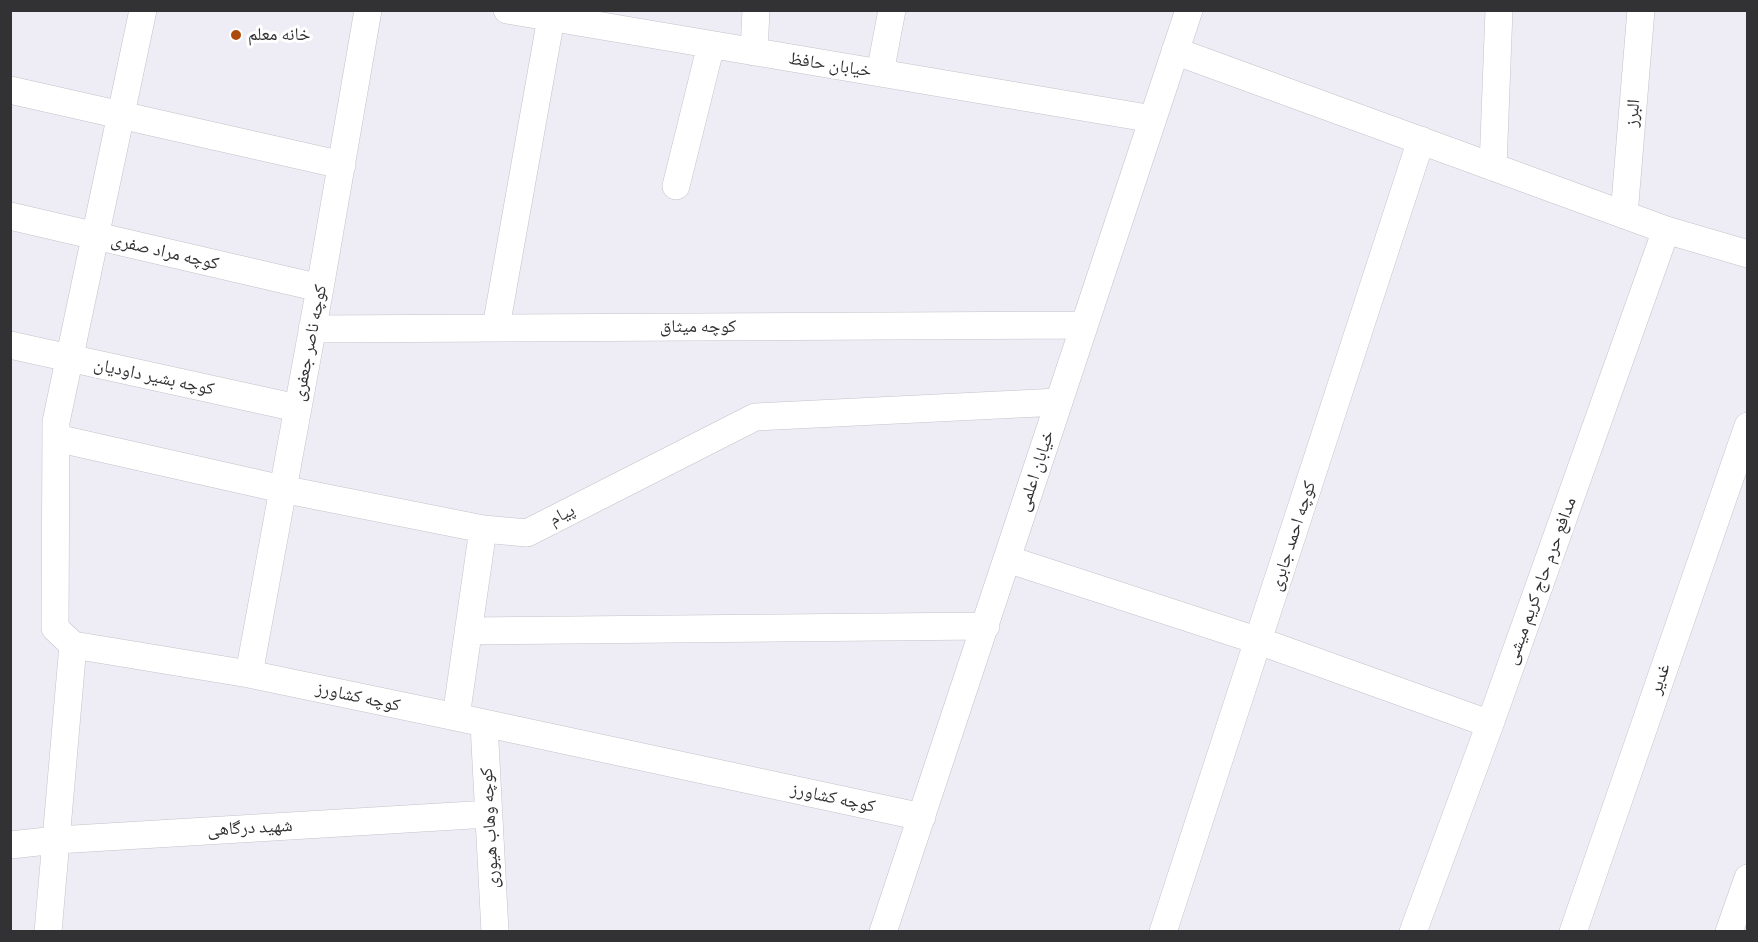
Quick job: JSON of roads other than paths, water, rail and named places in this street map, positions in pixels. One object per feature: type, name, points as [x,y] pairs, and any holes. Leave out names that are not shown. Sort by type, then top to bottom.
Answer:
[{"type":"street","points":[[48,932],[73,645],[55,628],[56,422],[143,10]]},
{"type":"street","name":"کوچه ناصر جعفری","points":[[249,674],[368,10]]},
{"type":"street","name":"خیابان حافظ","points":[[507,10],[1153,119]]},
{"type":"street","points":[[754,52],[756,10]]},
{"type":"street","points":[[880,73],[892,10]]},
{"type":"street","name":"خیابان اعلمی","points":[[883,932],[1189,10]]},
{"type":"street","points":[[1493,167],[1499,10]]},
{"type":"street","name":"البرز","points":[[1624,215],[1641,10]]},
{"type":"street","points":[[495,327],[551,18]]},
{"type":"street","points":[[676,186],[711,45]]},
{"type":"street","points":[[1175,51],[1666,230],[1748,254]]},
{"type":"street","points":[[10,90],[342,165]]},
{"type":"street","name":"کوچه احمد جابری","points":[[1163,932],[1421,140]]},
{"type":"street","name":"کوچه مراد صفری","points":[[10,216],[320,288]]},
{"type":"street","name":"مدافع حرم حاج کریم میشی","points":[[1413,932],[1490,724],[1666,230]]},
{"type":"street","name":"کوچه میثاق","points":[[312,329],[1084,325]]},
{"type":"street","name":"کوچه بشیر داودیان","points":[[10,345],[297,408]]},
{"type":"street","name":"پیام","points":[[56,438],[282,489],[483,529],[527,533],[755,417],[1059,402]]},
{"type":"street","name":"غدیر","points":[[1573,932],[1748,426]]},
{"type":"street","points":[[456,717],[483,529]]},
{"type":"street","points":[[1007,559],[1259,641],[1490,724]]},
{"type":"street","points":[[468,631],[986,626]]},
{"type":"street","name":"کوچه کشاورز","points":[[73,645],[249,674],[921,817]]},
{"type":"street","name":"کوچه وهاب هیوری","points":[[484,724],[495,932]]},
{"type":"street","name":"شهید درگاهی","points":[[10,845],[57,840],[489,814]]},
{"type":"street","points":[[1729,932],[1748,878]]},
{"type":"place","name":"خانه معلم","points":[[236,35]]}]
